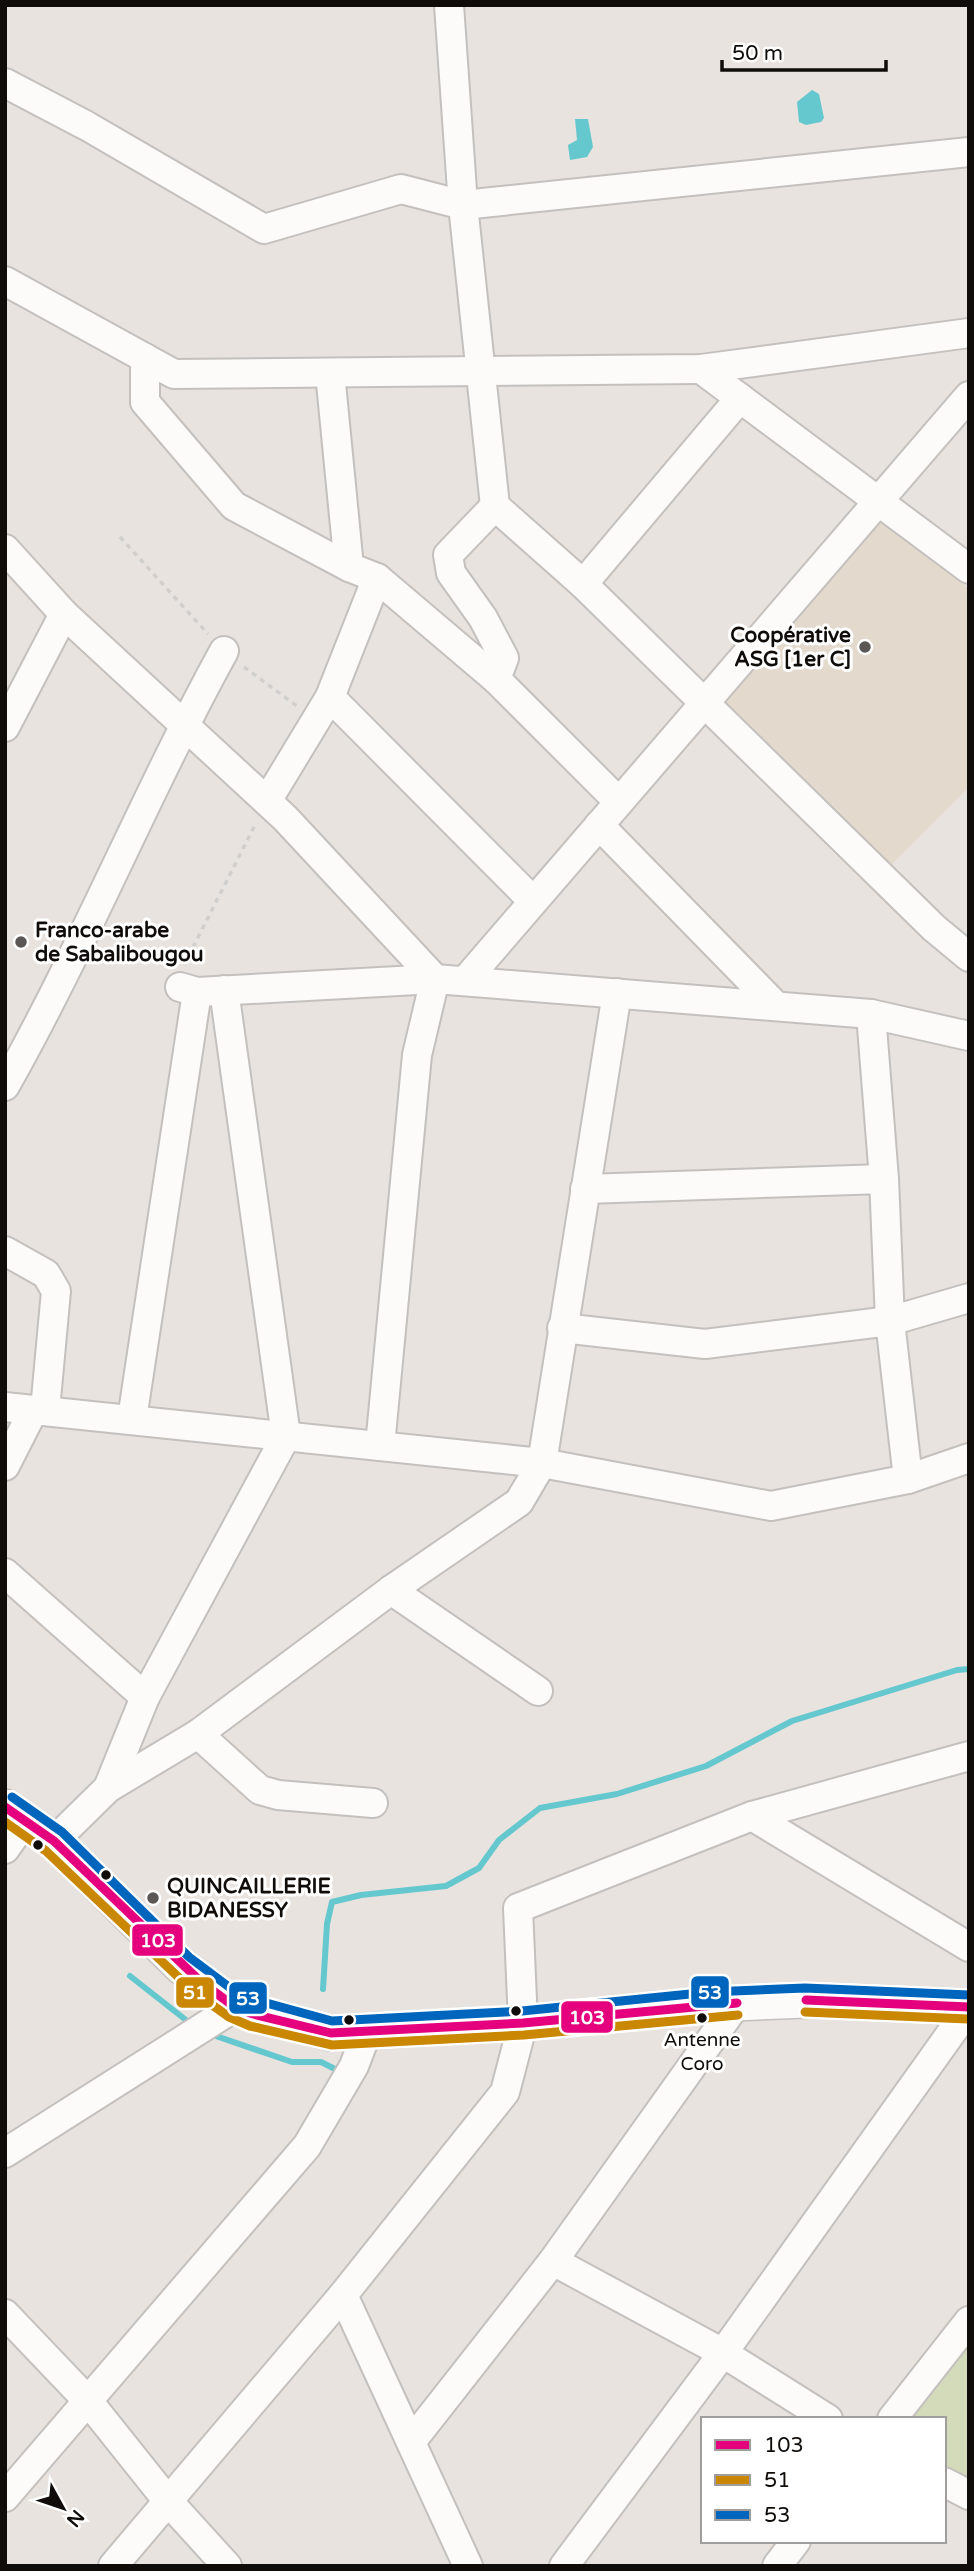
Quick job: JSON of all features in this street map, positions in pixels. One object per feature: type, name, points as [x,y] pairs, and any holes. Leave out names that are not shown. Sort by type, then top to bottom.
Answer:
[{"type":"main road","points":[[11,1826],[54,1841],[181,1966],[235,2007],[331,2033],[523,2023],[737,2003],[806,2000],[969,2008]]},
{"type":"street","points":[[449,5],[463,205],[495,506],[583,584],[933,928],[969,957]]},
{"type":"street","points":[[5,83],[88,126],[264,229],[401,189],[463,205],[969,152]]},
{"type":"street","points":[[5,281],[174,374],[701,369],[969,333]]},
{"type":"street","points":[[145,358],[145,402],[234,506],[377,579],[496,679],[618,802]]},
{"type":"street","points":[[701,369],[969,569]]},
{"type":"street","points":[[330,373],[349,567]]},
{"type":"street","points":[[465,981],[969,396]]},
{"type":"street","points":[[583,584],[740,398]]},
{"type":"street","points":[[495,506],[448,555],[452,573],[482,618],[504,658],[496,679]]},
{"type":"street","points":[[8,559],[267,801],[435,979]]},
{"type":"street","points":[[267,801],[330,697],[377,579]]},
{"type":"street","points":[[5,727],[64,614]]},
{"type":"street","points":[[5,1086],[64,974],[183,725],[224,651]]},
{"type":"street","points":[[330,697],[533,901]]},
{"type":"street","points":[[599,825],[775,1005]]},
{"type":"street","points":[[380,1446],[417,1055],[435,979]]},
{"type":"street","points":[[200,990],[435,979],[871,1014],[969,1036]]},
{"type":"street","points":[[132,1419],[200,990]]},
{"type":"street","points":[[108,1788],[145,1697],[286,1436],[200,990]]},
{"type":"street","points":[[54,1841],[108,1788],[198,1734],[391,1590],[519,1503],[542,1463],[617,993]]},
{"type":"street","points":[[871,1014],[884,1179],[890,1321],[908,1479]]},
{"type":"street","points":[[585,1189],[884,1179]]},
{"type":"street","points":[[5,1251],[46,1275],[56,1291],[39,1410],[5,1466]]},
{"type":"street","points":[[562,1328],[705,1344],[890,1321],[969,1298]]},
{"type":"street","points":[[5,1407],[542,1463],[771,1506],[908,1479],[969,1458]]},
{"type":"street","points":[[5,1573],[145,1697]]},
{"type":"street","points":[[391,1590],[538,1691]]},
{"type":"street","points":[[198,1734],[260,1790],[373,1803]]},
{"type":"street","points":[[113,2566],[343,2295],[505,2092],[523,2023],[518,1908],[752,1816],[969,1756]]},
{"type":"street","points":[[752,1816],[969,1947]]},
{"type":"street","points":[[411,2442],[553,2261],[737,2003]]},
{"type":"street","points":[[5,2153],[235,2007]]},
{"type":"street","points":[[564,2566],[723,2353],[969,2008]]},
{"type":"street","points":[[5,2497],[307,2146],[354,2066],[368,2032]]},
{"type":"street","points":[[553,2261],[723,2353],[825,2417]]},
{"type":"street","points":[[343,2295],[411,2442],[458,2561]]},
{"type":"street","points":[[5,2314],[88,2401],[167,2500],[227,2566]]},
{"type":"street","points":[[894,2417],[969,2321]]},
{"type":"street","points":[[946,2483],[969,2495]]},
{"type":"street","points":[[777,2566],[794,2543]]},
{"type":"path","points":[[200,990],[178,976],[267,801]]},
{"type":"shaded area","name":"Coopérative ASG [1er C]","points":[[880,516],[969,589],[969,787],[884,872],[710,704]]},
{"type":"green space","points":[[969,2336],[969,2499],[946,2482],[946,2417],[910,2417]]},
{"type":"water","points":[[812,90],[819,94],[824,118],[821,122],[806,125],[799,122],[797,102]]},
{"type":"water","points":[[575,119],[588,119],[593,147],[587,157],[570,160],[568,145],[577,140]]},
{"type":"waterway","points":[[323,1989],[327,1924],[332,1902],[361,1895],[446,1886],[479,1868],[499,1840],[540,1808],[617,1794],[706,1766],[792,1721],[957,1670],[969,1669]]},
{"type":"waterway","points":[[130,1976],[191,2024]]},
{"type":"waterway","points":[[210,2034],[292,2062],[321,2062],[337,2070],[338,2076]]},
{"type":"transit line","name":"53","points":[[12,1797],[62,1832],[189,1957],[241,1996],[332,2021],[522,2011],[710,1992],[805,1988],[969,1995]]},
{"type":"transit line","name":"103","points":[[5,1807],[54,1841],[201,1982],[235,2007],[253,2014],[331,2033],[523,2023],[737,2003]]},
{"type":"transit line","name":"51","points":[[5,1822],[46,1851],[194,1992],[229,2017],[250,2026],[332,2045],[524,2035],[738,2015]]},
{"type":"transit line","name":"103","points":[[806,2000],[969,2007]]},
{"type":"transit line","name":"51","points":[[805,2012],[968,2019]]},
{"type":"place","name":"Coopérative ASG [1er C]","points":[[865,647]]},
{"type":"place","name":"Franco-arabe de Sabalibougou","points":[[21,942]]},
{"type":"place","name":"QUINCAILLERIE BIDANESSY","points":[[153,1898]]},
{"type":"place","name":"Antenne Coro","points":[[702,2018]]}]
